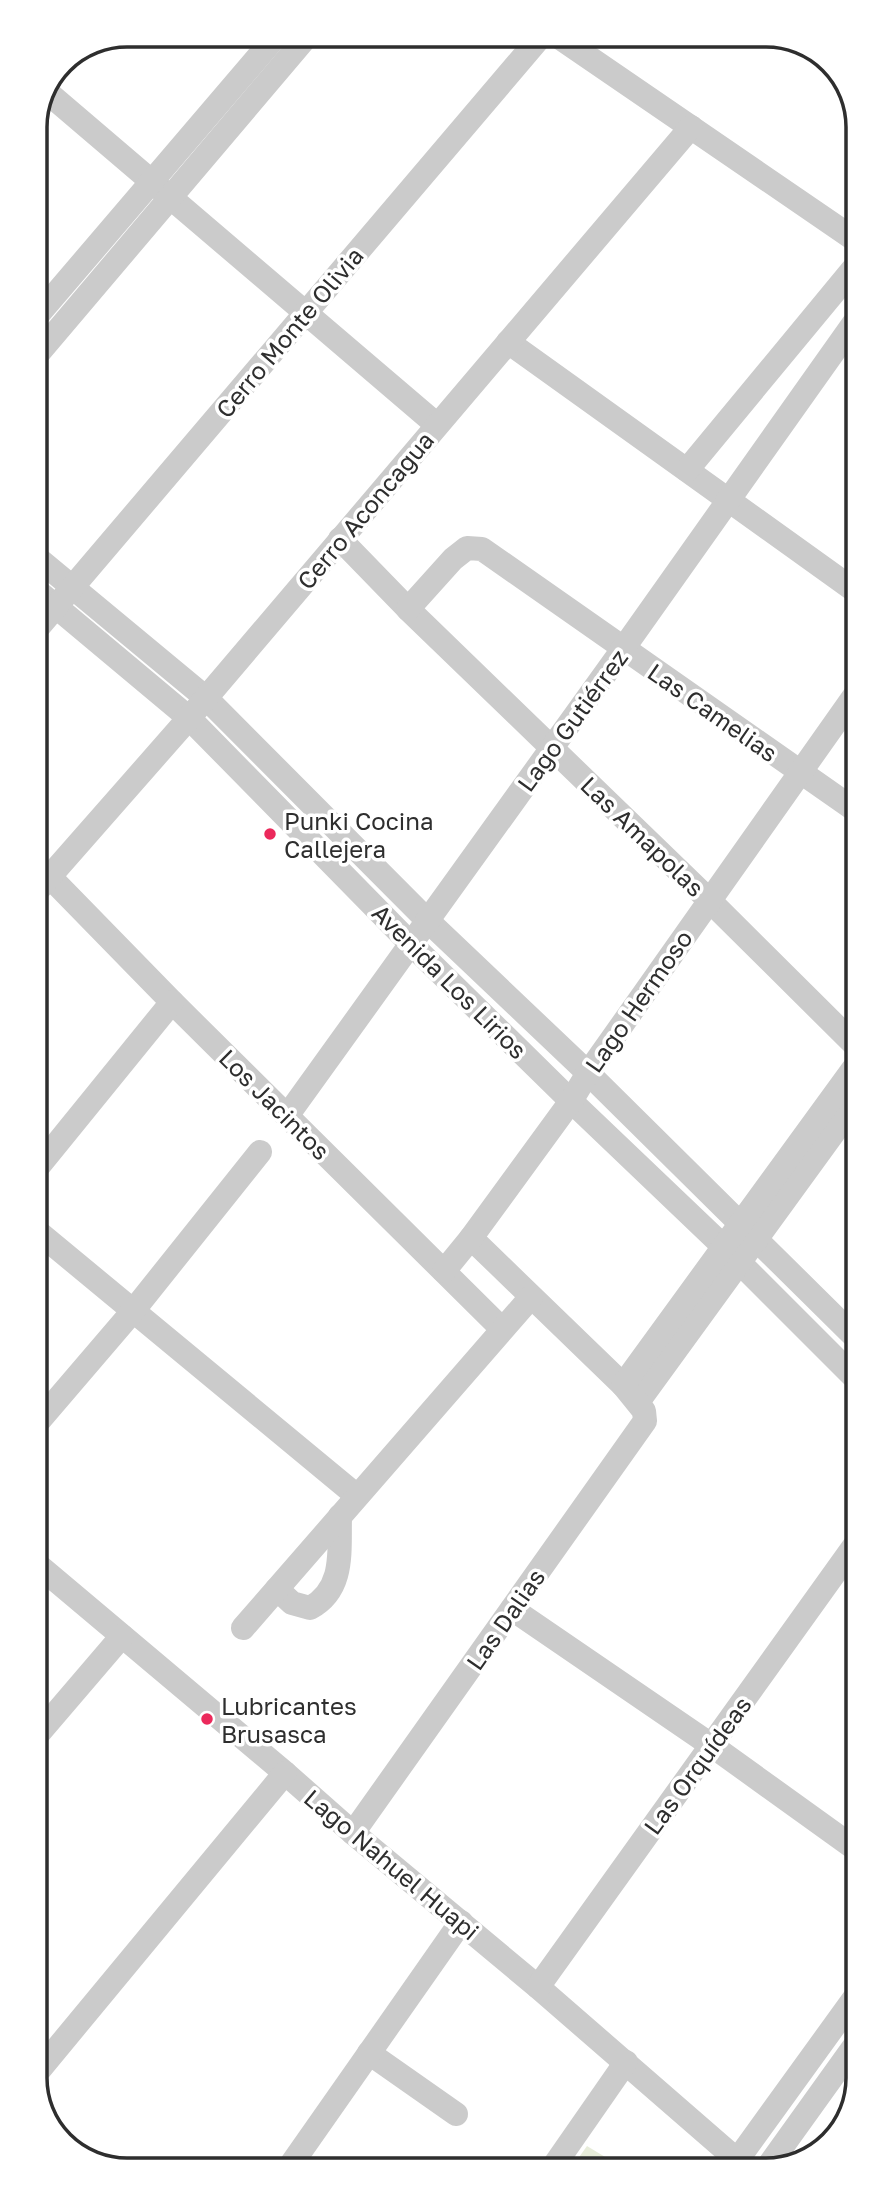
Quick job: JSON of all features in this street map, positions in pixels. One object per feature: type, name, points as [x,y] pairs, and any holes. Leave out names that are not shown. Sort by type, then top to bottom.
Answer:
[{"type":"street","points":[[47,304],[267,47]]},
{"type":"street","points":[[47,343],[298,47]]},
{"type":"street","name":"Cerro Monte Olivia","points":[[47,617],[532,47]]},
{"type":"street","points":[[574,47],[846,234]]},
{"type":"street","points":[[53,97],[437,425]]},
{"type":"street","name":"Cerro Aconcagua","points":[[47,879],[189,718],[691,127]]},
{"type":"street","points":[[687,470],[846,278]]},
{"type":"street","name":"Lago Gutiérrez","points":[[287,1116],[553,748],[846,334]]},
{"type":"street","points":[[508,342],[846,584]]},
{"type":"street","name":"Las Amapolas","points":[[340,539],[408,609],[846,1036]]},
{"type":"street","name":"Las Camelias","points":[[408,609],[460,553],[467,548],[482,549],[846,804]]},
{"type":"street","name":"Avenida Los Lirios","points":[[47,566],[206,698],[428,921],[588,1073],[846,1328]]},
{"type":"street","name":"Avenida Los Lirios","points":[[47,599],[189,718],[411,944],[732,1254],[846,1369]]},
{"type":"street","name":"Lago Hermoso","points":[[444,1270],[471,1238],[571,1101],[588,1073],[846,708]]},
{"type":"street","name":"Los Jacintos","points":[[47,888],[172,1002],[502,1329]]},
{"type":"street","points":[[47,1156],[172,1002]]},
{"type":"street","points":[[471,1238],[630,1394],[748,1232],[846,1080]]},
{"type":"street","points":[[748,1232],[846,1114]]},
{"type":"street","points":[[47,1411],[133,1311],[260,1152]]},
{"type":"street","points":[[47,1239],[357,1496]]},
{"type":"street","points":[[243,1628],[531,1297]]},
{"type":"street","name":"Las Dalias","points":[[353,1833],[645,1421],[645,1415],[630,1394]]},
{"type":"street","points":[[277,1589],[292,1603],[310,1608],[323,1600],[334,1584],[340,1516]]},
{"type":"street","name":"Las Orquídeas","points":[[538,1987],[846,1557]]},
{"type":"street","name":"Lago Nahuel Huapi","points":[[47,1574],[626,2062],[731,2158]]},
{"type":"street","points":[[512,1609],[846,1841]]},
{"type":"street","points":[[47,1724],[122,1636]]},
{"type":"street","points":[[47,2060],[285,1773]]},
{"type":"street","points":[[296,2158],[461,1922]]},
{"type":"street","points":[[742,2158],[846,2010]]},
{"type":"street","points":[[369,2053],[456,2114]]},
{"type":"street","points":[[775,2157],[846,2057]]},
{"type":"street","points":[[559,2158],[626,2062]]},
{"type":"green space","points":[[587,2146],[607,2158],[578,2158]]},
{"type":"place","name":"Punki Cocina Callejera","points":[[270,834]]},
{"type":"place","name":"Lubricantes Brusasca","points":[[207,1719]]}]
